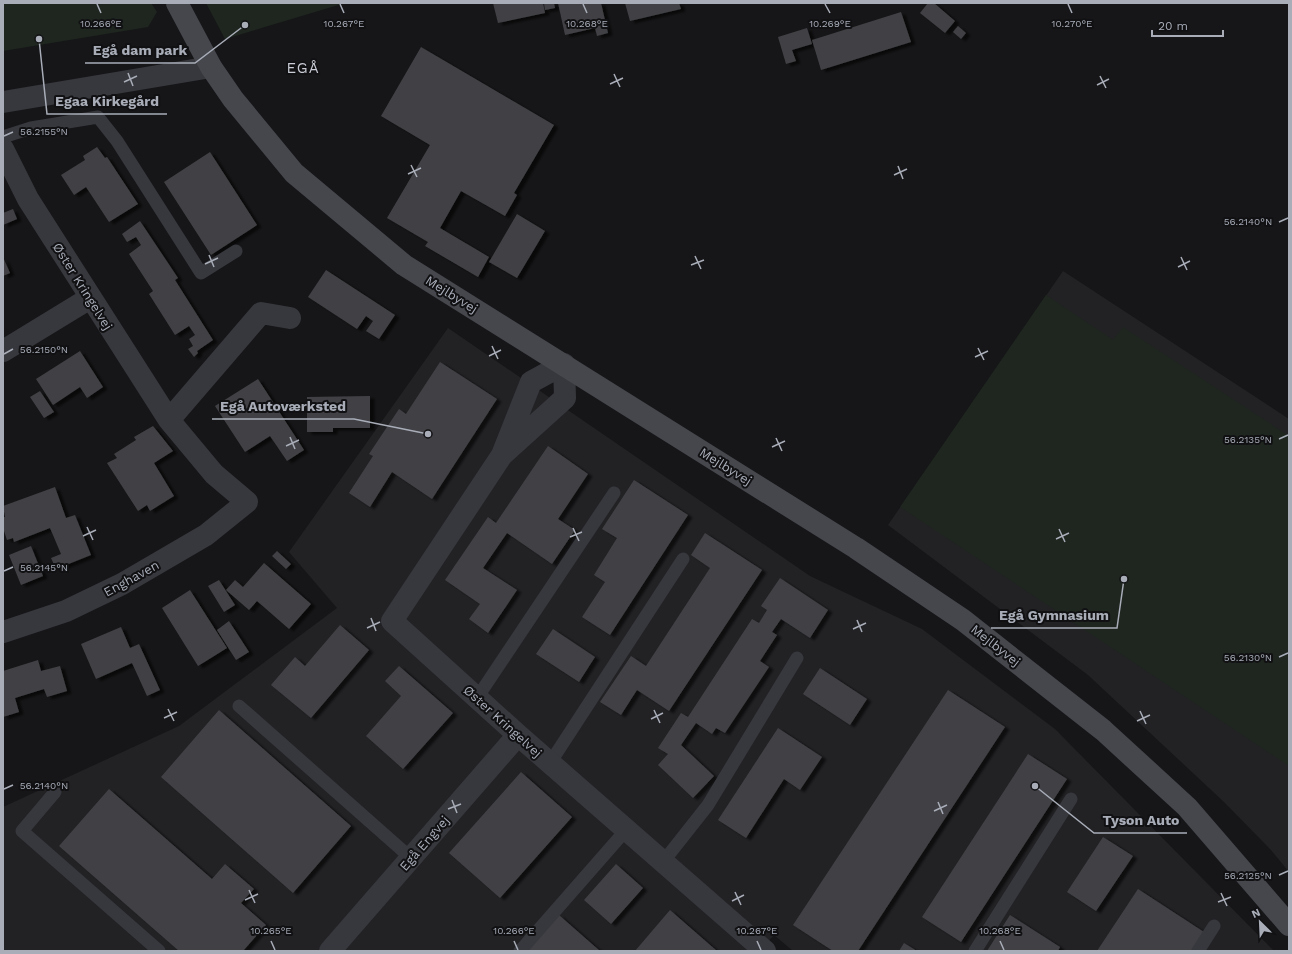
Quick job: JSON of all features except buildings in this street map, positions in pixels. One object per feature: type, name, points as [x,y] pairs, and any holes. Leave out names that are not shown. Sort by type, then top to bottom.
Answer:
[{"type":"street","name":"Mejlbyvej","points":[[177,3],[211,67],[233,99],[294,173],[404,265],[856,548],[963,620],[1103,730],[1186,807],[1289,925]]},
{"type":"street","points":[[3,102],[211,67]]},
{"type":"street","name":"Øster Kringelvej","points":[[3,149],[28,199],[169,420],[214,474],[247,502]]},
{"type":"street","points":[[3,351],[90,298]]},
{"type":"street","points":[[169,420],[261,313],[290,318]]},
{"type":"street","name":"Øster Kringelvej","points":[[502,455],[565,398],[564,364],[531,382],[502,455],[392,621],[518,735],[765,951]]},
{"type":"street","name":"Enghaven","points":[[3,632],[66,611],[122,584],[206,534],[247,502]]},
{"type":"street","name":"Egå Engvej","points":[[330,951],[518,735]]},
{"type":"lane","points":[[3,136],[30,128],[98,117],[117,141],[201,273],[236,251]]},
{"type":"lane","points":[[477,698],[614,493]]},
{"type":"lane","points":[[550,763],[683,559]]},
{"type":"lane","points":[[663,862],[708,804],[797,658]]},
{"type":"lane","points":[[239,706],[411,858]]},
{"type":"lane","points":[[56,792],[22,831],[159,951]]},
{"type":"lane","points":[[976,951],[1071,799]]},
{"type":"lane","points":[[520,951],[626,830]]},
{"type":"lane","points":[[1198,951],[1214,926]]},
{"type":"shaded area","points":[[3,3],[151,3],[157,12],[148,27],[3,51]]},
{"type":"shaded area","points":[[206,3],[345,3],[225,39]]},
{"type":"shaded area","points":[[1063,271],[1289,419],[1289,872],[1271,850],[1224,802],[1088,675],[888,525]]},
{"type":"shaded area","points":[[1046,295],[1113,340],[1123,327],[1289,436],[1289,766],[900,507]]},
{"type":"shaded area","points":[[448,328],[810,576],[922,629],[1055,729],[1274,951],[793,951],[774,935],[760,951],[3,951],[3,807],[179,726],[337,608],[289,552]]},
{"type":"place","name":"Egå dam park","points":[[245,25]]},
{"type":"place","name":"Egaa Kirkegård","points":[[39,39]]},
{"type":"place","name":"Egå Autoværksted","points":[[428,434]]},
{"type":"place","name":"Egå Gymnasium","points":[[1124,579]]},
{"type":"place","name":"Tyson Auto","points":[[1035,786]]},
{"type":"district","name":"EGÅ","points":[[303,68]]}]
